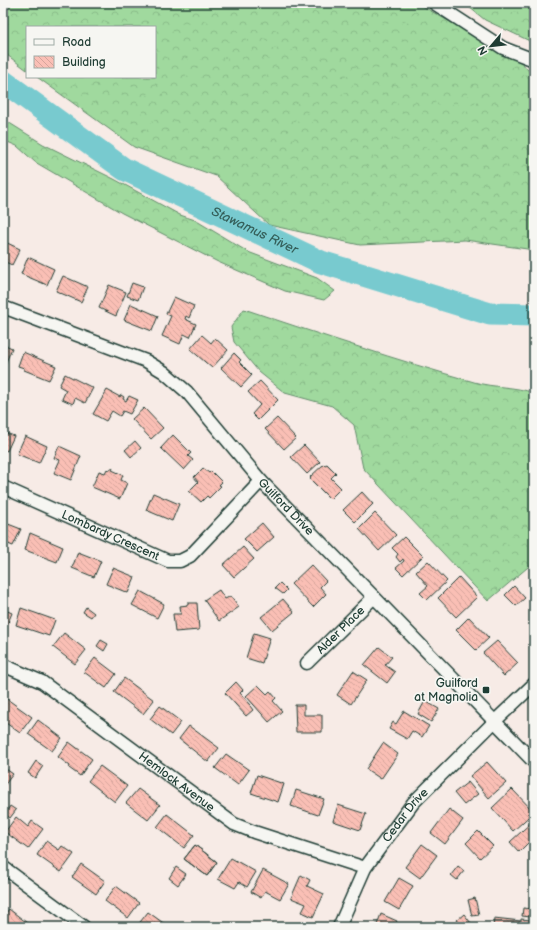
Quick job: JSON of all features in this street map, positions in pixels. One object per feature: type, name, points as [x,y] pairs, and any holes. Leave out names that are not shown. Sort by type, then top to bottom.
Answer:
[{"type":"street","points":[[434,3],[503,48],[534,60]]},
{"type":"street","name":"Guilford Drive","points":[[3,307],[146,361],[164,372],[187,392],[261,481],[534,762]]},
{"type":"street","name":"Lombardy Crescent","points":[[3,487],[168,561],[180,561],[190,556],[261,481]]},
{"type":"street","name":"Alder Place","points":[[307,663],[374,597]]},
{"type":"street","name":"Hemlock Avenue","points":[[3,665],[42,682],[234,824],[254,832],[365,868]]},
{"type":"street","name":"Cedar Drive","points":[[339,927],[365,868],[413,803],[534,684]]},
{"type":"street","points":[[3,867],[84,927]]},
{"type":"green space","points":[[3,3],[417,3],[522,63],[534,77],[534,250],[465,240],[360,245],[269,225],[216,176],[134,147],[38,78],[156,78],[156,26],[26,26],[26,69],[7,55],[3,46]]},
{"type":"green space","points":[[464,3],[534,3],[534,43],[485,20]]},
{"type":"green space","points":[[3,119],[43,144],[114,179],[180,215],[195,220],[248,252],[317,278],[335,291],[324,300],[285,291],[218,262],[122,213],[35,162],[17,146],[3,140]]},
{"type":"green space","points":[[244,309],[359,347],[474,382],[519,389],[534,393],[534,562],[488,601],[363,468],[354,425],[332,406],[285,393],[259,372],[234,342],[231,327]]},
{"type":"building","points":[[3,241],[20,249],[12,265],[3,261]]},
{"type":"building","points":[[28,257],[54,269],[47,285],[21,274]]},
{"type":"building","points":[[63,276],[88,287],[81,302],[56,291]]},
{"type":"building","points":[[132,283],[143,287],[138,300],[127,296]]},
{"type":"building","points":[[109,285],[126,292],[116,316],[99,308]]},
{"type":"building","points":[[174,297],[194,306],[189,318],[186,316],[185,319],[196,324],[190,337],[184,334],[180,344],[162,336],[171,316],[166,314]]},
{"type":"building","points":[[131,304],[158,316],[152,331],[124,320]]},
{"type":"building","points":[[202,335],[211,343],[215,338],[228,350],[212,368],[190,349]]},
{"type":"building","points":[[3,344],[12,348],[3,369]]},
{"type":"building","points":[[23,352],[56,366],[49,380],[18,366]]},
{"type":"building","points":[[234,353],[241,360],[239,362],[252,375],[241,387],[221,368]]},
{"type":"building","points":[[65,374],[93,388],[85,403],[75,398],[73,404],[62,399],[66,390],[59,386]]},
{"type":"building","points":[[260,381],[278,400],[258,420],[252,414],[260,405],[248,392]]},
{"type":"building","points":[[107,390],[120,397],[121,395],[126,401],[129,396],[138,400],[130,414],[123,411],[120,416],[112,411],[106,421],[93,414]]},
{"type":"building","points":[[144,408],[163,428],[151,439],[132,419]]},
{"type":"building","points":[[277,418],[296,438],[284,449],[265,429]]},
{"type":"building","points":[[3,432],[14,436],[7,451],[3,449]]},
{"type":"building","points":[[173,435],[191,453],[188,456],[193,460],[184,470],[161,448]]},
{"type":"building","points":[[25,436],[47,446],[39,463],[17,454]]},
{"type":"building","points":[[135,441],[141,448],[131,457],[125,450]]},
{"type":"building","points":[[304,445],[320,462],[307,474],[291,457]]},
{"type":"building","points":[[59,446],[81,456],[71,480],[54,473],[60,460],[54,458]]},
{"type":"building","points":[[324,464],[327,464],[336,473],[331,478],[341,488],[330,499],[310,479],[310,477]]},
{"type":"building","points":[[113,468],[112,470],[123,475],[121,480],[127,483],[120,499],[92,487],[99,471],[105,473],[107,469],[110,470]]},
{"type":"building","points":[[203,468],[209,473],[211,471],[222,482],[219,485],[221,486],[209,498],[207,496],[201,502],[189,491],[198,482],[194,477]]},
{"type":"building","points":[[362,492],[373,504],[355,522],[343,510]]},
{"type":"building","points":[[153,493],[179,504],[172,521],[146,510]]},
{"type":"building","points":[[375,513],[396,535],[379,551],[359,529]]},
{"type":"building","points":[[3,522],[21,529],[13,546],[3,542]]},
{"type":"building","points":[[262,523],[274,537],[257,552],[244,539]]},
{"type":"building","points":[[30,533],[63,547],[57,562],[25,550]]},
{"type":"building","points":[[404,537],[423,556],[403,575],[396,568],[404,561],[403,559],[400,562],[396,557],[398,554],[392,548]]},
{"type":"building","points":[[243,547],[254,559],[234,577],[223,565]]},
{"type":"building","points":[[78,552],[101,561],[94,577],[72,568]]},
{"type":"building","points":[[428,561],[447,581],[427,600],[420,593],[428,586],[416,572]]},
{"type":"building","points":[[311,565],[326,581],[320,587],[326,594],[313,607],[291,584]]},
{"type":"building","points":[[113,568],[135,577],[128,593],[106,584]]},
{"type":"building","points":[[459,577],[477,597],[456,617],[438,598]]},
{"type":"building","points":[[280,583],[287,590],[283,594],[275,588]]},
{"type":"building","points":[[514,586],[525,598],[516,606],[505,595]]},
{"type":"building","points":[[219,590],[225,599],[231,596],[239,607],[219,621],[204,600]]},
{"type":"building","points":[[140,591],[164,604],[157,618],[132,605]]},
{"type":"building","points":[[534,596],[534,607],[529,601]]},
{"type":"building","points":[[283,599],[294,612],[272,630],[261,617]]},
{"type":"building","points":[[188,603],[197,603],[199,630],[175,632],[173,614],[181,614],[180,606],[188,605]]},
{"type":"building","points":[[86,607],[94,613],[91,617],[83,612]]},
{"type":"building","points":[[21,608],[55,620],[49,636],[16,625]]},
{"type":"building","points":[[3,609],[12,613],[5,630],[3,629]]},
{"type":"building","points":[[469,617],[489,638],[476,650],[456,630]]},
{"type":"building","points":[[64,633],[86,650],[75,664],[53,647]]},
{"type":"building","points":[[254,633],[270,638],[262,663],[246,658]]},
{"type":"building","points":[[101,640],[108,644],[104,651],[97,646]]},
{"type":"building","points":[[497,641],[518,663],[504,676],[483,653]]},
{"type":"building","points":[[379,647],[392,657],[385,665],[395,672],[387,683],[364,665]]},
{"type":"building","points":[[95,658],[116,674],[106,688],[84,672]]},
{"type":"building","points":[[353,671],[367,680],[351,704],[337,695]]},
{"type":"building","points":[[124,678],[154,700],[143,714],[114,692]]},
{"type":"building","points":[[236,682],[243,690],[240,693],[251,705],[250,706],[253,710],[246,716],[225,693]]},
{"type":"building","points":[[258,685],[267,694],[270,691],[276,698],[273,701],[282,711],[269,722],[246,696]]},
{"type":"building","points":[[7,699],[32,717],[20,733],[3,721],[3,705]]},
{"type":"building","points":[[425,701],[439,709],[431,722],[418,714]]},
{"type":"building","points":[[295,705],[304,705],[304,715],[322,715],[322,732],[296,732]]},
{"type":"building","points":[[160,706],[181,722],[171,735],[150,719]]},
{"type":"building","points":[[404,711],[429,726],[422,737],[412,731],[407,739],[389,729],[393,722],[396,724]]},
{"type":"building","points":[[38,720],[62,738],[52,751],[28,734]]},
{"type":"building","points":[[189,726],[219,748],[208,762],[179,739]]},
{"type":"building","points":[[69,742],[92,759],[80,776],[58,757]]},
{"type":"building","points":[[383,743],[398,754],[381,779],[366,769]]},
{"type":"building","points":[[226,754],[249,770],[238,785],[215,768]]},
{"type":"building","points":[[36,761],[43,766],[35,778],[28,773]]},
{"type":"building","points":[[487,762],[506,783],[489,798],[470,776]]},
{"type":"building","points":[[100,766],[127,786],[115,802],[88,781]]},
{"type":"building","points":[[3,767],[13,774],[3,787]]},
{"type":"building","points":[[257,775],[284,784],[278,802],[251,793]]},
{"type":"building","points":[[468,782],[478,794],[464,805],[454,793]]},
{"type":"building","points":[[138,789],[160,805],[148,820],[126,803]]},
{"type":"building","points":[[512,789],[534,812],[513,831],[492,808]]},
{"type":"building","points":[[296,790],[324,799],[318,815],[291,806]]},
{"type":"building","points":[[338,805],[366,814],[360,830],[333,821]]},
{"type":"building","points":[[10,806],[16,810],[10,818],[5,814]]},
{"type":"building","points":[[449,809],[463,820],[445,844],[431,833]]},
{"type":"building","points":[[167,814],[194,835],[184,848],[157,827]]},
{"type":"building","points":[[16,817],[28,827],[32,821],[43,829],[28,849],[5,832]]},
{"type":"building","points":[[534,820],[534,846],[529,842],[519,852],[510,842]]},
{"type":"building","points":[[478,831],[493,846],[480,858],[466,843]]},
{"type":"building","points":[[46,841],[59,850],[62,846],[74,854],[61,872],[37,855]]},
{"type":"building","points":[[422,844],[437,855],[420,878],[405,867]]},
{"type":"building","points":[[195,845],[217,862],[207,876],[184,859]]},
{"type":"building","points":[[195,845],[217,862],[207,876],[184,859]]},
{"type":"building","points":[[231,858],[256,872],[247,887],[239,882],[235,888],[218,879]]},
{"type":"building","points":[[81,864],[105,881],[96,894],[72,877]]},
{"type":"building","points":[[458,866],[464,871],[457,880],[451,875]]},
{"type":"building","points":[[176,867],[186,874],[178,885],[169,878]]},
{"type":"building","points":[[263,870],[289,884],[280,899],[265,891],[261,898],[251,892]]},
{"type":"building","points":[[301,875],[310,880],[307,886],[324,894],[313,917],[302,912],[306,904],[291,898]]},
{"type":"building","points":[[399,878],[413,886],[399,910],[385,902]]},
{"type":"building","points":[[116,886],[139,903],[128,918],[105,901]]},
{"type":"building","points":[[475,898],[479,915],[472,916],[468,900]]},
{"type":"building","points":[[523,908],[532,909],[531,917],[522,916]]},
{"type":"building","points":[[9,909],[31,926],[3,926],[3,917]]},
{"type":"building","points":[[148,912],[169,927],[138,927],[137,926]]},
{"type":"building","points":[[381,914],[397,921],[394,927],[376,927]]},
{"type":"building","points":[[464,914],[474,927],[460,927],[461,926],[457,920]]},
{"type":"building","points":[[494,918],[521,921],[521,919],[531,920],[530,927],[493,927]]},
{"type":"waterway","name":"Stawamus River","points":[[3,81],[124,169],[321,262],[490,314],[534,315]]},
{"type":"place","name":"Guilford at Magnolia","points":[[486,690]]}]
